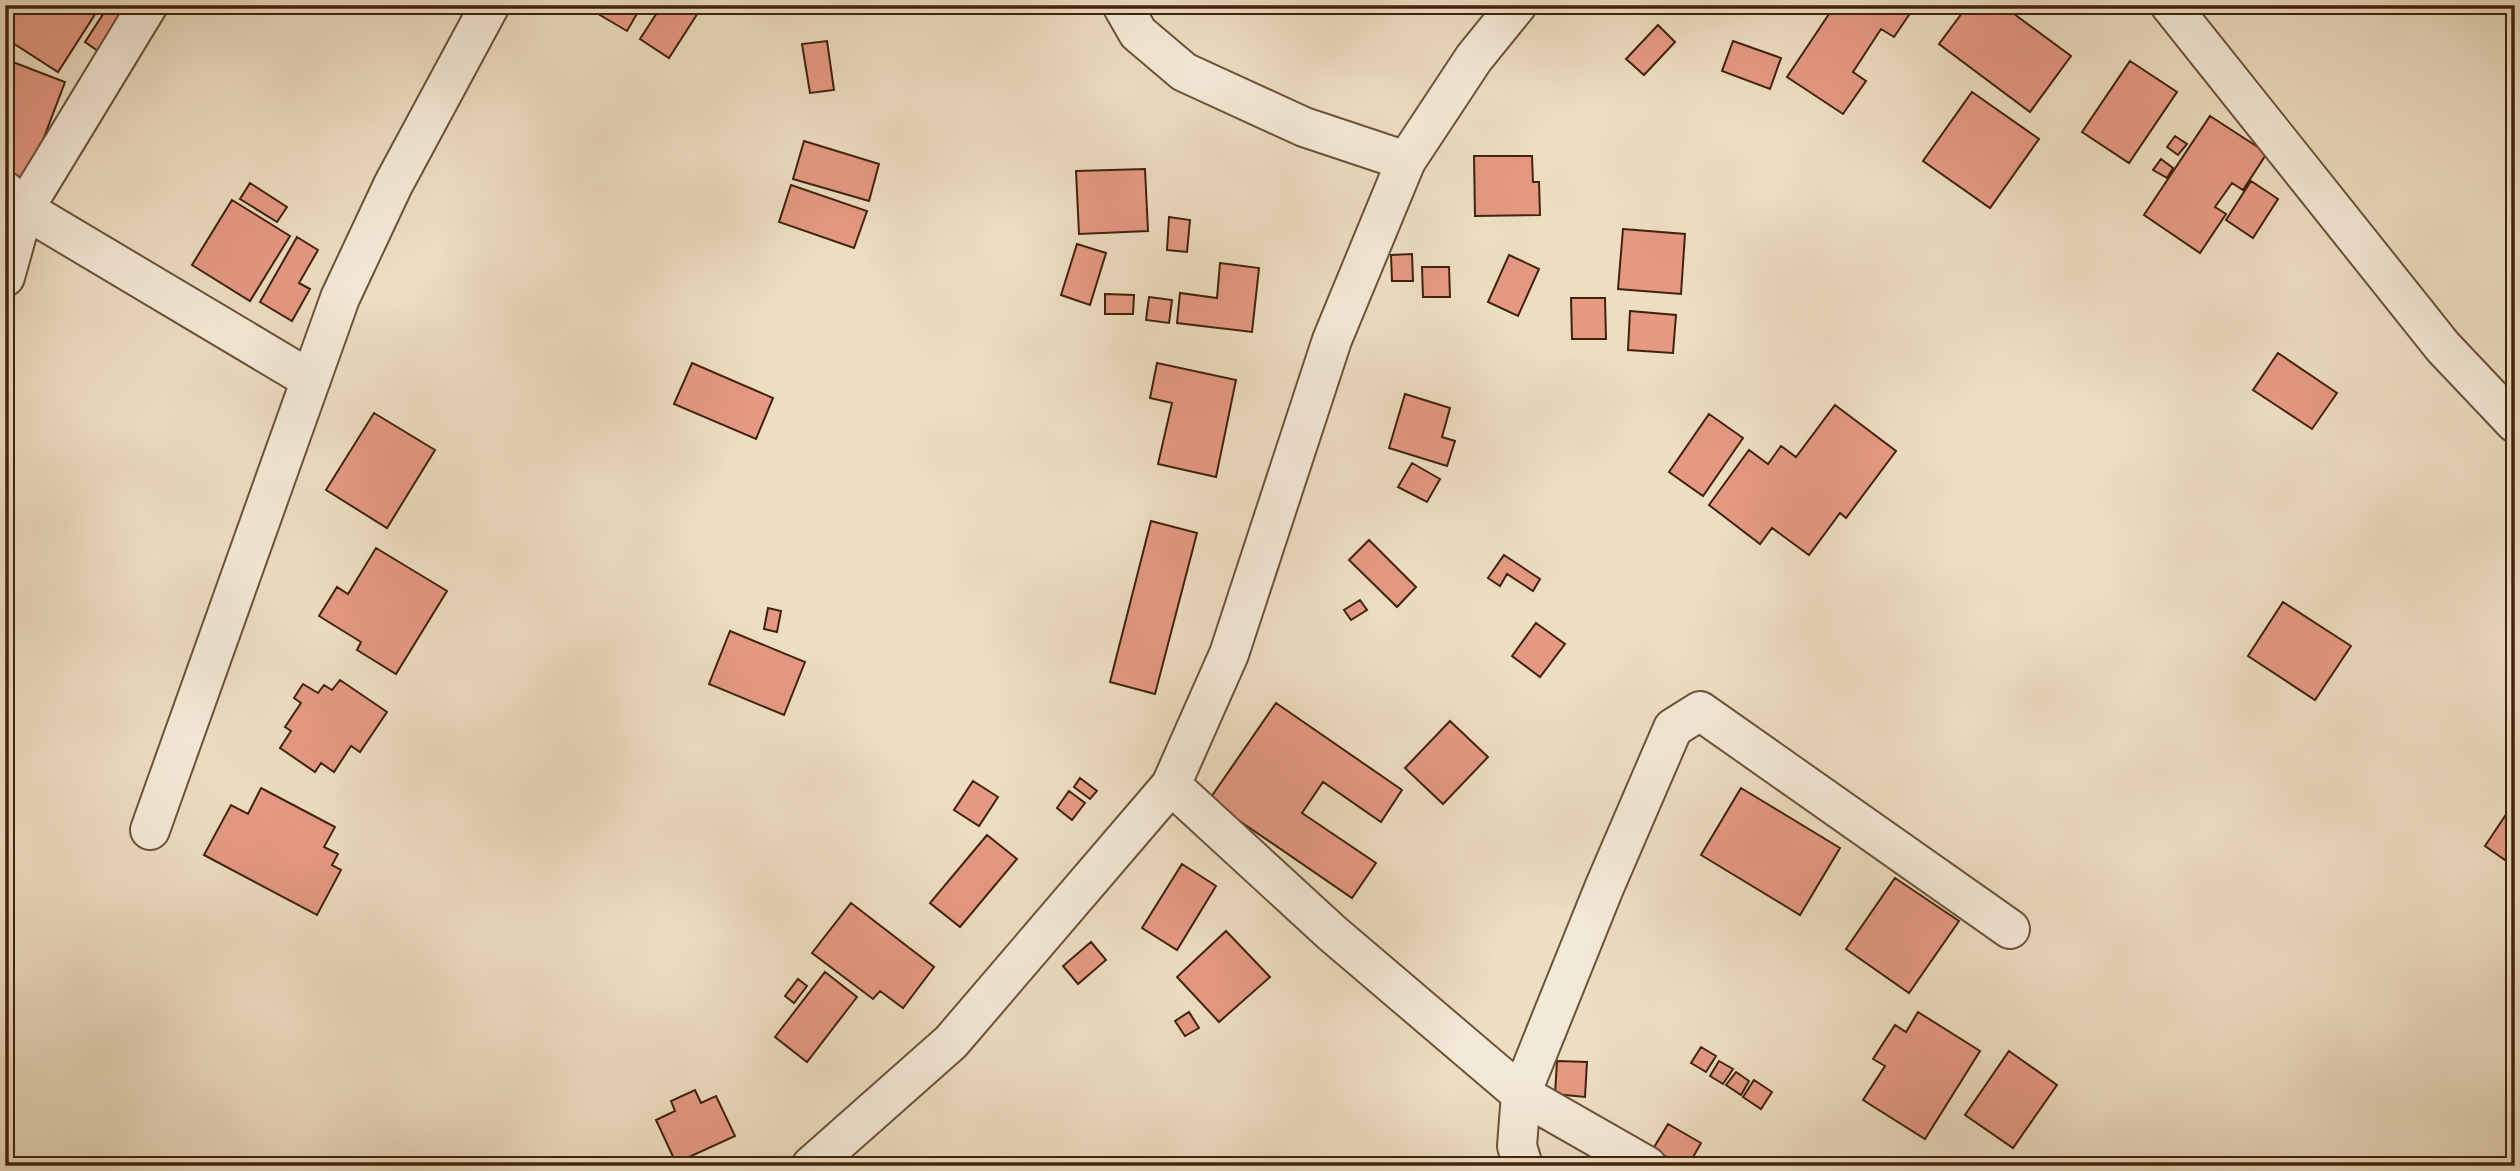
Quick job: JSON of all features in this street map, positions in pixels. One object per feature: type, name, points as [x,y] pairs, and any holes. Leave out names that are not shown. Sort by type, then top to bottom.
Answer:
[{"type":"street","points":[[5,276],[15,200],[148,5]]},
{"type":"street","points":[[150,830],[340,298],[393,185],[490,5]]},
{"type":"street","points":[[1122,5],[1138,33],[1184,72],[1304,127],[1406,162]]},
{"type":"street","points":[[810,1166],[951,1042],[1171,785],[1229,654],[1332,340],[1406,162],[1474,58],[1517,5]]},
{"type":"street","points":[[2170,5],[2443,346],[2515,423]]},
{"type":"street","points":[[15,200],[311,380]]},
{"type":"street","points":[[1523,1166],[1517,1146],[1521,1094],[1604,888],[1673,728],[1700,711],[2010,929]]},
{"type":"street","points":[[1171,785],[1332,933],[1521,1094],[1647,1166]]},
{"type":"building","points":[[5,5],[101,5],[58,72],[5,38]]},
{"type":"building","points":[[109,5],[125,5],[135,12],[156,5],[166,12],[139,53],[105,56],[85,42]]},
{"type":"building","points":[[583,5],[642,5],[627,31]]},
{"type":"building","points":[[662,5],[703,5],[669,58],[640,39]]},
{"type":"building","points":[[1835,5],[1908,5],[1913,9],[1894,37],[1881,29],[1853,72],[1866,81],[1843,114],[1787,77]]},
{"type":"building","points":[[1968,5],[2002,5],[2071,56],[2030,112],[1939,44]]},
{"type":"building","points":[[1658,25],[1675,42],[1644,75],[1626,59]]},
{"type":"building","points":[[827,41],[834,90],[810,93],[802,44]]},
{"type":"building","points":[[1733,41],[1781,58],[1770,89],[1722,71]]},
{"type":"building","points":[[5,59],[65,82],[24,190],[5,183]]},
{"type":"building","points":[[2130,61],[2177,92],[2129,163],[2082,132]]},
{"type":"building","points":[[1972,92],[2039,139],[1990,208],[1923,161]]},
{"type":"building","points":[[2210,116],[2267,153],[2243,190],[2232,183],[2215,207],[2226,214],[2200,253],[2144,215]]},
{"type":"building","points":[[2175,136],[2187,144],[2178,155],[2167,147]]},
{"type":"building","points":[[804,141],[879,164],[869,201],[793,179]]},
{"type":"building","points":[[1474,156],[1532,156],[1533,182],[1539,182],[1540,215],[1475,216]]},
{"type":"building","points":[[2161,159],[2173,168],[2167,178],[2153,170]]},
{"type":"building","points":[[1145,169],[1148,231],[1079,234],[1076,171]]},
{"type":"building","points":[[2251,181],[2278,199],[2253,238],[2226,220]]},
{"type":"building","points":[[250,183],[287,207],[277,222],[240,199]]},
{"type":"building","points":[[791,185],[867,211],[854,248],[779,222]]},
{"type":"building","points":[[232,200],[290,236],[250,301],[192,265]]},
{"type":"building","points":[[1169,217],[1190,220],[1187,252],[1167,250]]},
{"type":"building","points":[[1623,229],[1685,234],[1681,294],[1618,289]]},
{"type":"building","points":[[297,237],[318,250],[299,283],[310,289],[292,321],[260,302]]},
{"type":"building","points":[[1077,244],[1106,253],[1090,305],[1061,295]]},
{"type":"building","points":[[1412,254],[1413,281],[1392,281],[1391,255]]},
{"type":"building","points":[[1509,255],[1539,269],[1518,316],[1488,302]]},
{"type":"building","points":[[1220,263],[1259,268],[1252,332],[1177,323],[1180,293],[1217,298]]},
{"type":"building","points":[[1422,267],[1449,267],[1450,297],[1423,297]]},
{"type":"building","points":[[1105,294],[1134,295],[1133,314],[1105,314]]},
{"type":"building","points":[[1149,297],[1172,300],[1169,323],[1146,320]]},
{"type":"building","points":[[1571,298],[1605,298],[1606,339],[1572,339]]},
{"type":"building","points":[[1630,311],[1676,315],[1673,353],[1628,350]]},
{"type":"building","points":[[2278,353],[2337,393],[2312,429],[2253,390]]},
{"type":"building","points":[[692,363],[773,398],[756,439],[674,404]]},
{"type":"building","points":[[1157,363],[1236,380],[1216,477],[1158,464],[1172,403],[1150,398]]},
{"type":"building","points":[[1405,394],[1450,408],[1442,437],[1455,441],[1447,466],[1389,448]]},
{"type":"building","points":[[1835,405],[1896,451],[1846,518],[1840,513],[1809,555],[1772,528],[1760,544],[1709,505],[1749,450],[1768,464],[1781,446],[1796,457]]},
{"type":"building","points":[[374,413],[435,450],[387,528],[326,490]]},
{"type":"building","points":[[1709,414],[1743,438],[1703,496],[1669,472]]},
{"type":"building","points":[[1412,463],[1440,479],[1427,502],[1398,487]]},
{"type":"building","points":[[1151,521],[1197,533],[1155,694],[1110,682]]},
{"type":"building","points":[[1369,540],[1416,587],[1397,607],[1349,560]]},
{"type":"building","points":[[376,548],[447,591],[396,674],[357,650],[361,642],[319,616],[337,587],[348,594]]},
{"type":"building","points":[[1504,555],[1540,579],[1533,591],[1507,574],[1500,586],[1488,578]]},
{"type":"building","points":[[1360,600],[1367,610],[1351,620],[1344,610]]},
{"type":"building","points":[[2283,602],[2351,646],[2315,700],[2248,656]]},
{"type":"building","points":[[768,608],[781,611],[777,632],[764,629]]},
{"type":"building","points":[[1536,623],[1565,644],[1540,677],[1512,656]]},
{"type":"building","points":[[730,631],[805,662],[784,715],[709,684]]},
{"type":"building","points":[[340,680],[387,712],[360,752],[351,746],[334,772],[321,763],[315,772],[280,748],[291,731],[285,727],[301,703],[294,698],[303,684],[318,693],[324,685],[332,690]]},
{"type":"building","points":[[1276,703],[1402,790],[1381,822],[1323,782],[1302,813],[1376,863],[1352,898],[1209,800]]},
{"type":"building","points":[[1450,721],[1488,757],[1443,804],[1405,768]]},
{"type":"building","points":[[1080,778],[1097,791],[1090,799],[1074,787]]},
{"type":"building","points":[[973,781],[998,797],[979,826],[954,810]]},
{"type":"building","points":[[261,788],[335,827],[324,847],[338,854],[332,865],[341,870],[317,915],[204,855],[231,805],[248,814]]},
{"type":"building","points":[[1741,788],[1840,848],[1800,915],[1701,855]]},
{"type":"building","points":[[1069,791],[1085,803],[1072,820],[1057,808]]},
{"type":"building","points":[[2515,801],[2515,867],[2485,846]]},
{"type":"building","points":[[987,835],[1017,859],[960,927],[930,903]]},
{"type":"building","points":[[1182,864],[1216,886],[1177,950],[1142,928]]},
{"type":"building","points":[[1895,878],[1959,921],[1909,993],[1846,949]]},
{"type":"building","points":[[851,903],[934,967],[903,1008],[880,991],[873,999],[812,953]]},
{"type":"building","points":[[1226,931],[1270,977],[1219,1022],[1177,977]]},
{"type":"building","points":[[1091,942],[1106,960],[1078,984],[1063,966]]},
{"type":"building","points":[[825,972],[857,997],[807,1062],[775,1037]]},
{"type":"building","points":[[798,979],[807,986],[794,1003],[785,996]]},
{"type":"building","points":[[1189,1012],[1199,1028],[1185,1036],[1175,1021]]},
{"type":"building","points":[[1918,1012],[1980,1051],[1925,1139],[1863,1100],[1885,1066],[1873,1059],[1895,1025],[1906,1032]]},
{"type":"building","points":[[1701,1047],[1716,1056],[1706,1072],[1691,1063]]},
{"type":"building","points":[[2009,1051],[2057,1085],[2013,1148],[1965,1115]]},
{"type":"building","points":[[1557,1061],[1587,1062],[1585,1097],[1555,1094]]},
{"type":"building","points":[[1719,1061],[1733,1069],[1723,1084],[1710,1076]]},
{"type":"building","points":[[1736,1072],[1749,1081],[1741,1095],[1726,1085]]},
{"type":"building","points":[[1754,1080],[1772,1092],[1761,1109],[1743,1097]]},
{"type":"building","points":[[695,1090],[701,1103],[716,1096],[735,1136],[676,1163],[656,1120],[675,1111],[671,1101]]},
{"type":"building","points":[[1668,1124],[1701,1143],[1688,1166],[1682,1166],[1653,1149]]}]
